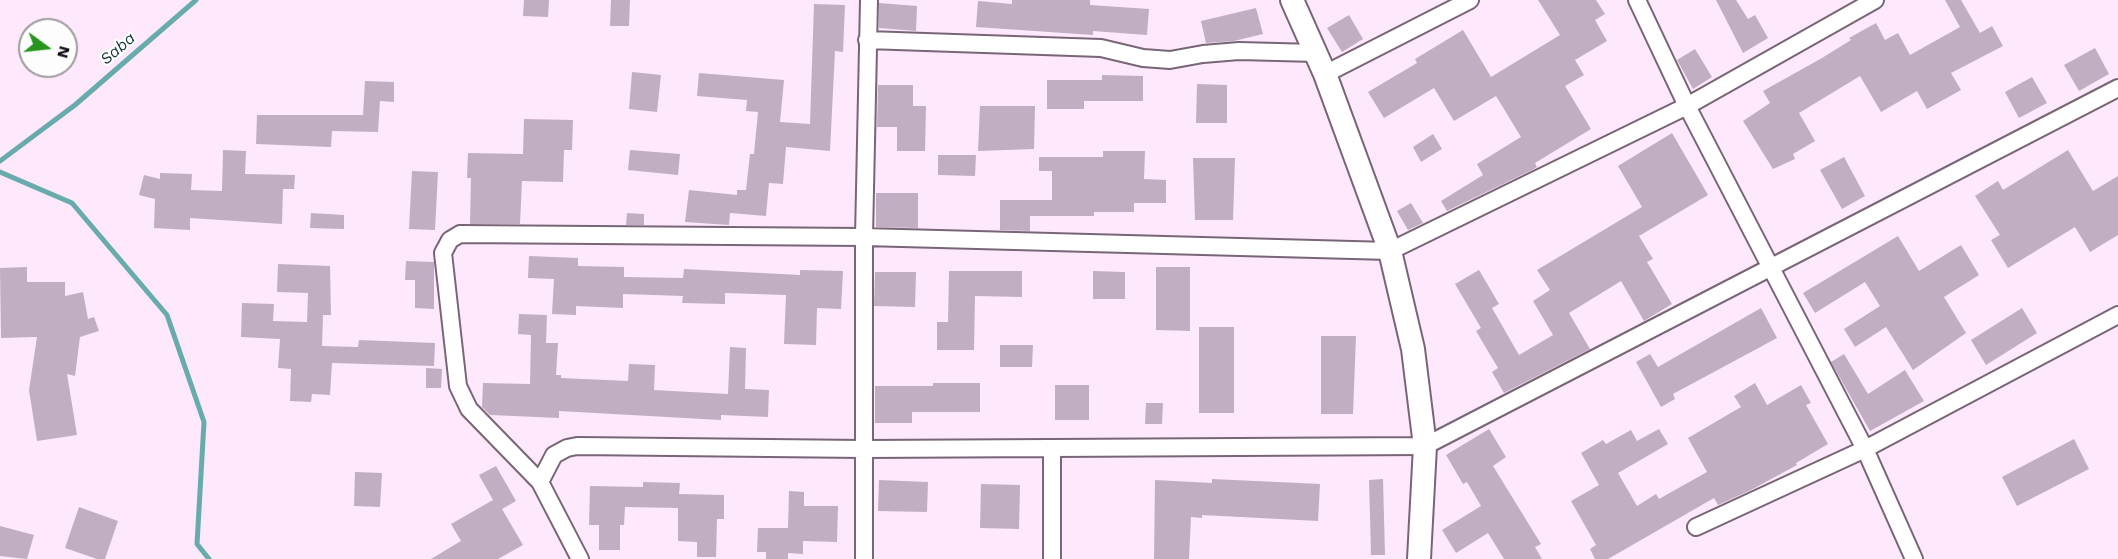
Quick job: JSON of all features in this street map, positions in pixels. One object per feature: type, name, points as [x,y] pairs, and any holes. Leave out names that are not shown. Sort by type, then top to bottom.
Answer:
[{"type":"street","points":[[864,559],[864,237],[869,0]]},
{"type":"street","points":[[1292,0],[1325,74],[1390,251],[1413,349],[1425,446],[1419,559]]},
{"type":"street","points":[[1325,74],[1470,0]]},
{"type":"street","points":[[1636,0],[1687,106],[1864,449],[1914,559]]},
{"type":"street","points":[[580,559],[540,482],[469,409],[458,387],[443,253],[450,240],[460,234],[864,237],[1390,251],[1687,106],[1875,0]]},
{"type":"street","points":[[867,40],[1101,48],[1143,58],[1170,60],[1239,51],[1316,53]]},
{"type":"street","points":[[540,482],[554,456],[567,448],[577,446],[864,449],[1425,446],[2118,88]]},
{"type":"street","points":[[1695,527],[1864,449],[2118,315]]},
{"type":"street","points":[[1052,448],[1052,559]]},
{"type":"building","points":[[524,0],[549,0],[548,17],[523,16]]},
{"type":"building","points":[[611,0],[630,0],[629,26],[610,26]]},
{"type":"building","points":[[1012,0],[1090,0],[1090,5],[1149,9],[1147,35],[1093,31],[1093,35],[976,27],[978,1],[1012,4]]},
{"type":"building","points":[[1538,0],[1596,0],[1605,14],[1595,20],[1607,41],[1575,60],[1584,75],[1565,86],[1591,129],[1535,163],[1537,167],[1532,170],[1447,211],[1441,201],[1483,175],[1477,164],[1521,137],[1496,96],[1454,121],[1434,88],[1384,118],[1368,92],[1417,63],[1415,59],[1463,30],[1491,77],[1560,35]]},
{"type":"building","points":[[1716,0],[1736,0],[1748,19],[1755,15],[1768,38],[1743,53]]},
{"type":"building","points":[[1945,0],[1961,0],[1980,33],[1992,26],[2003,46],[1951,73],[1961,90],[1927,109],[1917,91],[1881,112],[1860,76],[1799,113],[1815,141],[1793,154],[1795,159],[1773,169],[1743,121],[1770,103],[1763,91],[1822,58],[1851,40],[1849,38],[1876,23],[1885,40],[1898,33],[1910,55],[1960,27]]},
{"type":"building","points":[[879,3],[917,6],[916,31],[879,28]]},
{"type":"building","points":[[814,4],[845,5],[843,52],[835,51],[830,151],[786,147],[783,184],[769,183],[766,216],[730,213],[729,225],[685,222],[689,190],[737,195],[737,190],[746,190],[750,154],[754,154],[758,112],[746,111],[747,100],[697,96],[699,73],[784,80],[780,122],[810,124]]},
{"type":"building","points":[[1256,8],[1263,34],[1234,41],[1206,43],[1201,21]]},
{"type":"building","points":[[1349,15],[1363,39],[1342,52],[1327,28]]},
{"type":"building","points":[[2095,48],[2109,74],[2079,91],[2064,65]]},
{"type":"building","points":[[1695,49],[1712,77],[1693,89],[1677,60]]},
{"type":"building","points":[[632,72],[661,75],[657,112],[629,109]]},
{"type":"building","points":[[1102,75],[1143,76],[1143,101],[1084,101],[1084,109],[1047,109],[1047,80],[1102,80]]},
{"type":"building","points":[[2032,77],[2047,103],[2019,118],[2005,92]]},
{"type":"building","points":[[365,81],[394,82],[394,102],[380,101],[378,132],[332,131],[331,147],[256,144],[257,115],[363,115]]},
{"type":"building","points":[[1197,84],[1227,85],[1227,123],[1196,123]]},
{"type":"building","points":[[878,85],[913,85],[913,106],[926,106],[925,151],[897,151],[897,127],[877,127]]},
{"type":"building","points":[[980,106],[1035,106],[1034,149],[978,151]]},
{"type":"building","points":[[524,119],[573,120],[572,150],[564,150],[563,182],[522,181],[520,224],[470,224],[471,178],[467,178],[468,153],[523,154]]},
{"type":"building","points":[[1672,133],[1708,195],[1639,236],[1653,259],[1647,262],[1672,304],[1644,321],[1621,281],[1569,313],[1590,349],[1504,393],[1492,372],[1498,368],[1476,331],[1481,328],[1455,284],[1479,270],[1499,304],[1492,308],[1519,355],[1553,335],[1533,301],[1550,290],[1537,270],[1642,207],[1618,166]]},
{"type":"building","points":[[1433,134],[1442,149],[1421,162],[1413,147]]},
{"type":"building","points":[[223,150],[246,151],[245,174],[295,175],[294,189],[283,189],[282,224],[190,218],[190,230],[154,228],[155,199],[139,195],[144,175],[160,179],[160,173],[192,174],[191,190],[222,191]]},
{"type":"building","points":[[630,150],[680,154],[678,175],[628,170]]},
{"type":"building","points":[[2068,150],[2093,191],[2118,176],[2118,235],[2090,252],[2075,227],[2008,268],[1991,240],[2000,235],[1975,196],[1998,181],[2003,190]]},
{"type":"building","points":[[1103,151],[1145,151],[1144,179],[1166,180],[1166,203],[1134,203],[1134,212],[1094,212],[1094,216],[1030,216],[1030,231],[1000,230],[1000,200],[1052,200],[1052,171],[1039,171],[1039,157],[1103,157]]},
{"type":"building","points":[[938,155],[976,155],[975,176],[938,175]]},
{"type":"building","points":[[1844,157],[1865,196],[1842,209],[1820,170]]},
{"type":"building","points":[[1193,158],[1235,158],[1233,220],[1195,220]]},
{"type":"building","points":[[412,171],[438,172],[435,230],[409,229]]},
{"type":"building","points":[[876,193],[918,193],[918,228],[876,227]]},
{"type":"building","points":[[1411,203],[1423,223],[1408,230],[1397,211]]},
{"type":"building","points":[[311,213],[344,215],[344,229],[310,228]]},
{"type":"building","points":[[627,213],[644,214],[644,225],[626,225]]},
{"type":"building","points":[[1898,236],[1919,271],[1961,245],[1979,275],[1944,297],[1966,333],[1913,370],[1886,327],[1855,347],[1844,329],[1880,306],[1865,282],[1815,313],[1803,293]]},
{"type":"building","points":[[529,256],[578,258],[578,266],[624,267],[624,277],[683,278],[684,269],[800,275],[800,270],[843,271],[841,309],[817,308],[816,345],[784,344],[786,295],[725,293],[725,304],[682,303],[683,296],[623,294],[623,308],[576,306],[576,315],[552,314],[554,279],[528,278]]},
{"type":"building","points":[[406,261],[434,262],[434,309],[415,308],[415,280],[405,280]]},
{"type":"building","points":[[278,264],[330,266],[331,315],[323,315],[322,346],[358,347],[359,340],[435,343],[434,366],[332,363],[330,395],[312,394],[311,402],[290,401],[291,369],[278,368],[280,339],[241,337],[242,303],[274,304],[273,321],[307,322],[308,293],[277,292]]},
{"type":"building","points":[[27,267],[27,282],[65,282],[65,296],[83,292],[88,319],[94,317],[99,331],[80,337],[75,376],[67,374],[77,435],[37,441],[29,390],[37,337],[1,338],[0,268]]},
{"type":"building","points":[[1156,267],[1190,267],[1190,331],[1156,330]]},
{"type":"building","points":[[949,271],[1022,271],[1022,297],[975,296],[974,350],[937,350],[937,322],[948,322]]},
{"type":"building","points":[[1093,271],[1125,272],[1125,299],[1093,299]]},
{"type":"building","points":[[875,272],[916,272],[915,307],[874,306]]},
{"type":"building","points":[[1761,308],[1777,338],[1673,394],[1675,399],[1661,407],[1636,362],[1650,354],[1658,367]]},
{"type":"building","points":[[2022,308],[2037,333],[1986,365],[1971,340]]},
{"type":"building","points":[[519,314],[547,315],[546,343],[558,343],[556,375],[561,375],[561,378],[628,381],[629,364],[655,365],[654,390],[728,394],[730,347],[746,348],[745,389],[769,390],[768,417],[721,415],[721,420],[559,411],[559,418],[490,415],[482,407],[483,383],[530,384],[531,335],[518,334]]},
{"type":"building","points":[[1199,327],[1234,327],[1234,413],[1199,413]]},
{"type":"building","points":[[1321,336],[1356,336],[1353,414],[1321,414]]},
{"type":"building","points":[[1000,345],[1033,345],[1032,367],[1000,367]]},
{"type":"building","points":[[1844,354],[1868,394],[1905,370],[1924,401],[1870,431],[1831,362]]},
{"type":"building","points":[[426,368],[442,369],[441,388],[426,388]]},
{"type":"building","points":[[933,383],[980,383],[980,412],[912,412],[912,423],[875,423],[875,386],[933,386]]},
{"type":"building","points":[[1755,383],[1767,405],[1801,385],[1811,403],[1806,405],[1828,444],[1796,463],[1797,465],[1751,490],[1718,505],[1714,498],[1608,559],[1595,559],[1590,549],[1596,545],[1571,501],[1599,485],[1581,453],[1603,440],[1606,444],[1631,430],[1637,441],[1659,429],[1668,444],[1618,473],[1637,506],[1656,494],[1659,499],[1707,472],[1688,438],[1741,407],[1734,396]]},
{"type":"building","points":[[1055,385],[1089,385],[1089,420],[1055,420]]},
{"type":"building","points":[[1146,403],[1163,403],[1162,424],[1145,424]]},
{"type":"building","points":[[1489,429],[1506,457],[1493,466],[1541,544],[1535,547],[1542,559],[1504,559],[1488,533],[1456,553],[1442,530],[1481,506],[1467,482],[1463,484],[1446,455]]},
{"type":"building","points":[[2074,439],[2089,469],[2017,506],[2002,477]]},
{"type":"building","points":[[496,466],[516,501],[502,509],[523,545],[498,559],[431,559],[461,541],[451,524],[493,500],[479,475]]},
{"type":"building","points":[[355,472],[382,473],[380,507],[354,506]]},
{"type":"building","points":[[1212,479],[1320,484],[1318,521],[1202,515],[1202,518],[1191,517],[1189,559],[1154,559],[1155,480],[1212,483]]},
{"type":"building","points":[[1383,479],[1385,555],[1371,555],[1369,480]]},
{"type":"building","points":[[879,480],[928,482],[927,512],[878,511]]},
{"type":"building","points":[[643,482],[680,483],[679,494],[724,495],[724,519],[717,519],[716,557],[697,557],[697,542],[678,541],[678,508],[625,507],[624,525],[620,525],[620,550],[599,550],[599,525],[589,525],[590,486],[643,487]]},
{"type":"building","points":[[981,484],[1020,485],[1019,529],[980,528]]},
{"type":"building","points":[[789,491],[804,492],[804,506],[838,506],[837,542],[803,541],[803,554],[788,553],[788,559],[766,559],[766,552],[757,552],[758,528],[788,528]]},
{"type":"building","points":[[79,507],[118,521],[105,559],[97,559],[65,548]]},
{"type":"building","points":[[0,526],[34,535],[27,559],[0,556]]},
{"type":"waterway","name":"Saba","points":[[0,161],[75,105],[196,0]]},
{"type":"waterway","points":[[0,172],[72,203],[167,315],[204,422],[197,544],[209,559]]}]
